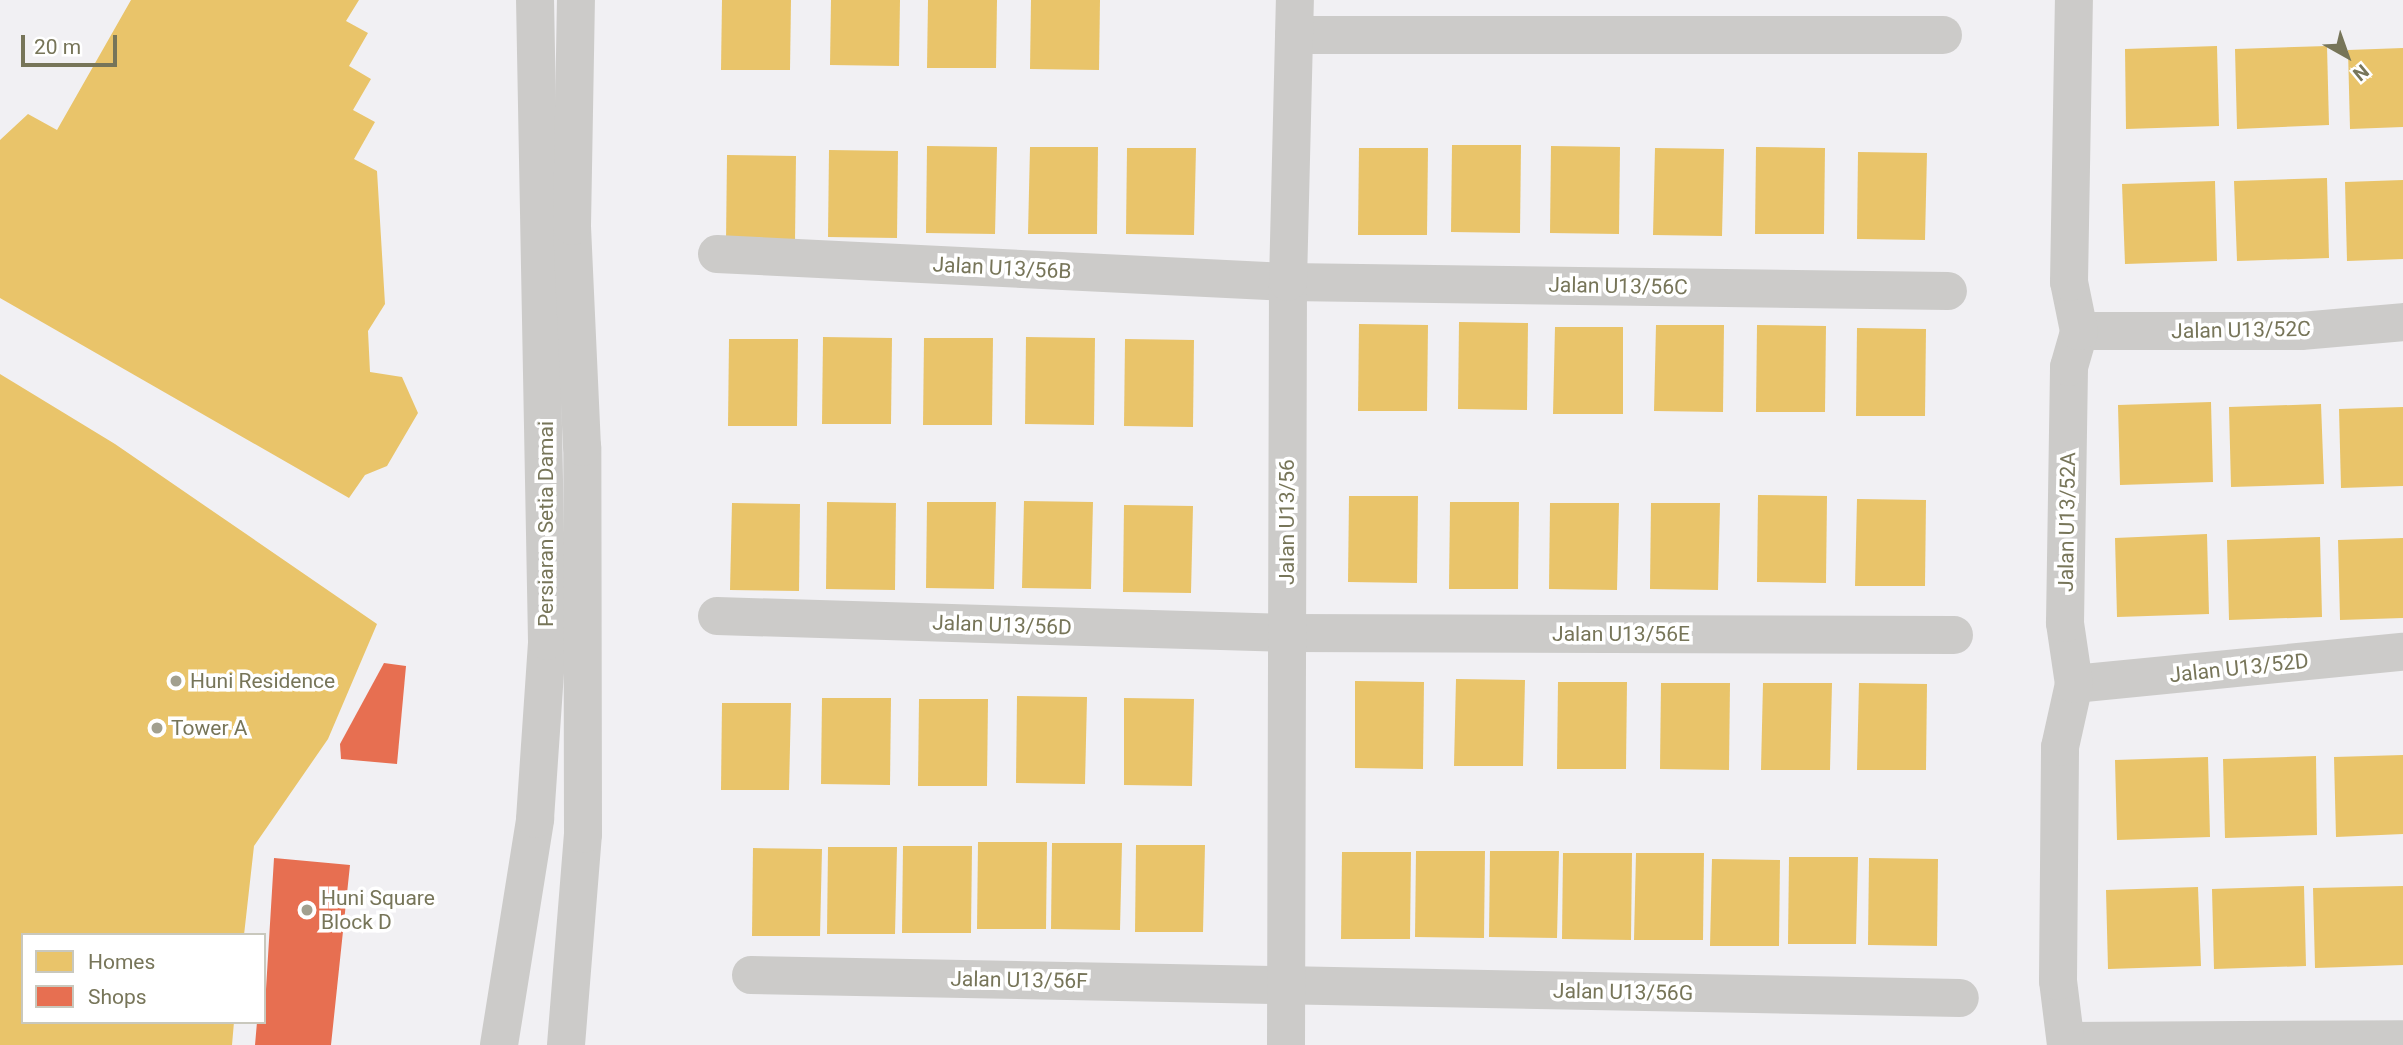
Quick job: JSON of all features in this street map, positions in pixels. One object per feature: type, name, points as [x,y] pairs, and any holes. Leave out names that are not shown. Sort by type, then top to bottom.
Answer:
[{"type":"street","name":"Persiaran Setia Damai","points":[[499,1045],[535,819],[547,641],[535,0]]},
{"type":"street","name":"Persiaran Setia Damai","points":[[566,1045],[583,834],[582,447],[572,226],[576,0]]},
{"type":"street","name":"Jalan U13/52A","points":[[2066,1043],[2058,981],[2060,747],[2074,684],[2065,610],[2069,367],[2079,331],[2069,282],[2074,0]]},
{"type":"street","points":[[1294,18],[1943,35]]},
{"type":"street","name":"Jalan U13/56","points":[[1286,1045],[1287,282],[1294,18]]},
{"type":"street","name":"Jalan U13/56B","points":[[717,254],[1287,282]]},
{"type":"street","name":"Jalan U13/56C","points":[[1287,282],[1948,291]]},
{"type":"street","name":"Jalan U13/52C","points":[[2079,331],[2301,331],[2403,322]]},
{"type":"street","name":"Jalan U13/56D","points":[[717,616],[1287,633]]},
{"type":"street","name":"Jalan U13/56E","points":[[1287,633],[1954,635]]},
{"type":"street","name":"Jalan U13/52D","points":[[2074,684],[2403,652]]},
{"type":"street","name":"Jalan U13/56F","points":[[751,975],[1286,986]]},
{"type":"street","name":"Jalan U13/56G","points":[[1286,986],[1960,998]]},
{"type":"street","points":[[2066,1043],[2403,1039]]},
{"type":"building: Homes","points":[[131,0],[359,0],[346,21],[368,33],[349,66],[371,79],[353,110],[375,122],[354,159],[377,171],[385,304],[368,331],[370,372],[402,377],[418,413],[387,466],[365,475],[349,498],[0,298],[0,140],[28,114],[57,130]]},
{"type":"building: Homes","points":[[722,0],[791,0],[790,70],[721,70]]},
{"type":"building: Homes","points":[[831,0],[900,0],[899,66],[830,65]]},
{"type":"building: Homes","points":[[928,0],[997,0],[996,68],[927,68]]},
{"type":"building: Homes","points":[[1031,0],[1100,0],[1099,70],[1030,69]]},
{"type":"building: Homes","points":[[2217,46],[2219,126],[2126,129],[2125,49]]},
{"type":"building: Homes","points":[[2327,46],[2329,125],[2237,129],[2235,49]]},
{"type":"building: Homes","points":[[2403,48],[2403,127],[2350,129],[2348,50]]},
{"type":"building: Homes","points":[[1452,145],[1521,145],[1520,233],[1451,232]]},
{"type":"building: Homes","points":[[927,146],[997,147],[995,234],[926,233]]},
{"type":"building: Homes","points":[[1551,146],[1620,147],[1619,234],[1550,233]]},
{"type":"building: Homes","points":[[1030,147],[1098,147],[1097,234],[1028,234]]},
{"type":"building: Homes","points":[[1756,147],[1825,148],[1824,234],[1755,234]]},
{"type":"building: Homes","points":[[1127,148],[1196,148],[1194,235],[1126,234]]},
{"type":"building: Homes","points":[[1359,148],[1428,148],[1427,235],[1358,235]]},
{"type":"building: Homes","points":[[1655,148],[1724,149],[1722,236],[1653,235]]},
{"type":"building: Homes","points":[[829,150],[898,151],[897,238],[828,237]]},
{"type":"building: Homes","points":[[1858,152],[1927,153],[1925,240],[1857,239]]},
{"type":"building: Homes","points":[[727,155],[796,156],[795,242],[726,242]]},
{"type":"building: Homes","points":[[2327,178],[2329,258],[2237,261],[2234,181]]},
{"type":"building: Homes","points":[[2403,180],[2403,259],[2347,261],[2345,182]]},
{"type":"building: Homes","points":[[2215,181],[2217,261],[2125,264],[2122,184]]},
{"type":"building: Homes","points":[[1459,322],[1528,323],[1527,410],[1458,409]]},
{"type":"building: Homes","points":[[1359,324],[1428,325],[1427,411],[1358,411]]},
{"type":"building: Homes","points":[[1656,325],[1724,325],[1723,412],[1654,411]]},
{"type":"building: Homes","points":[[1757,325],[1826,326],[1825,412],[1756,412]]},
{"type":"building: Homes","points":[[1555,327],[1623,327],[1623,414],[1553,414]]},
{"type":"building: Homes","points":[[1857,328],[1926,329],[1925,416],[1856,416]]},
{"type":"building: Homes","points":[[823,337],[892,338],[891,424],[822,424]]},
{"type":"building: Homes","points":[[1026,337],[1095,338],[1094,425],[1025,424]]},
{"type":"building: Homes","points":[[924,338],[993,338],[992,425],[923,425]]},
{"type":"building: Homes","points":[[729,339],[798,339],[797,426],[728,426]]},
{"type":"building: Homes","points":[[1125,339],[1194,340],[1193,427],[1124,426]]},
{"type":"building: Homes","name":"Huni Residence","points":[[0,374],[115,444],[377,624],[328,739],[254,846],[244,933],[21,933],[21,1024],[234,1024],[232,1045],[0,1045]]},
{"type":"building: Homes","points":[[2211,402],[2213,482],[2120,485],[2118,405]]},
{"type":"building: Homes","points":[[2321,404],[2324,484],[2231,487],[2229,407]]},
{"type":"building: Homes","points":[[2403,407],[2403,486],[2341,488],[2339,409]]},
{"type":"building: Homes","points":[[1758,495],[1827,496],[1826,583],[1757,582]]},
{"type":"building: Homes","points":[[1349,496],[1418,496],[1417,583],[1348,582]]},
{"type":"building: Homes","points":[[1857,499],[1926,500],[1925,586],[1855,586]]},
{"type":"building: Homes","points":[[1024,501],[1093,502],[1091,589],[1022,588]]},
{"type":"building: Homes","points":[[827,502],[896,503],[895,590],[826,589]]},
{"type":"building: Homes","points":[[927,502],[996,502],[994,589],[926,588]]},
{"type":"building: Homes","points":[[1450,502],[1519,502],[1518,589],[1449,589]]},
{"type":"building: Homes","points":[[732,503],[800,504],[799,591],[730,590]]},
{"type":"building: Homes","points":[[1550,503],[1619,503],[1617,590],[1549,589]]},
{"type":"building: Homes","points":[[1651,503],[1720,503],[1718,590],[1650,589]]},
{"type":"building: Homes","points":[[1124,505],[1193,506],[1191,593],[1123,592]]},
{"type":"building: Homes","points":[[2207,534],[2209,614],[2117,617],[2115,538]]},
{"type":"building: Homes","points":[[2320,537],[2322,617],[2229,620],[2227,540]]},
{"type":"building: Homes","points":[[2403,538],[2403,618],[2340,620],[2338,540]]},
{"type":"building: Homes","points":[[1456,679],[1525,680],[1523,766],[1454,766]]},
{"type":"building: Homes","points":[[1355,681],[1424,682],[1423,769],[1355,768]]},
{"type":"building: Homes","points":[[1558,682],[1627,682],[1626,769],[1557,769]]},
{"type":"building: Homes","points":[[1661,683],[1730,683],[1729,770],[1660,769]]},
{"type":"building: Homes","points":[[1763,683],[1832,683],[1830,770],[1761,770]]},
{"type":"building: Homes","points":[[1859,683],[1927,684],[1926,770],[1857,770]]},
{"type":"building: Homes","points":[[1017,696],[1087,697],[1085,784],[1016,783]]},
{"type":"building: Homes","points":[[822,698],[891,698],[890,785],[821,784]]},
{"type":"building: Homes","points":[[1124,698],[1194,699],[1192,786],[1124,785]]},
{"type":"building: Homes","points":[[919,699],[988,699],[987,786],[918,786]]},
{"type":"building: Homes","points":[[722,703],[791,703],[789,790],[721,790]]},
{"type":"building: Homes","points":[[2403,755],[2403,834],[2336,837],[2334,757]]},
{"type":"building: Homes","points":[[2316,756],[2317,835],[2225,838],[2223,759]]},
{"type":"building: Homes","points":[[2208,757],[2210,837],[2117,840],[2115,760]]},
{"type":"building: Homes","points":[[978,842],[1047,842],[1046,929],[977,929]]},
{"type":"building: Homes","points":[[1052,843],[1122,843],[1120,930],[1051,929]]},
{"type":"building: Homes","points":[[1136,845],[1205,845],[1203,932],[1135,932]]},
{"type":"building: Homes","points":[[903,846],[972,846],[971,933],[902,933]]},
{"type":"building: Homes","points":[[828,847],[897,847],[895,934],[827,934]]},
{"type":"building: Homes","points":[[753,848],[822,849],[820,936],[752,936]]},
{"type":"building: Homes","points":[[1416,851],[1485,851],[1484,938],[1415,937]]},
{"type":"building: Homes","points":[[1490,851],[1559,851],[1557,938],[1489,937]]},
{"type":"building: Homes","points":[[1342,852],[1411,852],[1410,939],[1341,939]]},
{"type":"building: Homes","points":[[1563,853],[1632,853],[1631,940],[1562,939]]},
{"type":"building: Homes","points":[[1636,853],[1704,853],[1703,940],[1634,940]]},
{"type":"building: Homes","points":[[1789,857],[1858,857],[1856,944],[1788,944]]},
{"type":"building: Homes","points":[[1869,858],[1938,859],[1937,946],[1868,945]]},
{"type":"building: Homes","points":[[1712,859],[1780,860],[1779,946],[1710,946]]},
{"type":"building: Homes","points":[[2304,886],[2306,966],[2214,969],[2212,889]]},
{"type":"building: Homes","points":[[2403,886],[2403,965],[2315,968],[2313,888]]},
{"type":"building: Homes","points":[[2198,887],[2201,966],[2108,969],[2106,890]]},
{"type":"building: Shops","points":[[384,663],[406,666],[397,764],[341,759],[340,744]]},
{"type":"building: Shops","name":"Huni Square Block D","points":[[274,858],[350,865],[331,1045],[255,1045],[257,1024],[266,1024]]},
{"type":"place","name":"Huni Residence","points":[[176,681]]},
{"type":"place","name":"Tower A","points":[[157,728]]},
{"type":"place","name":"Huni Square Block D","points":[[307,910]]}]
